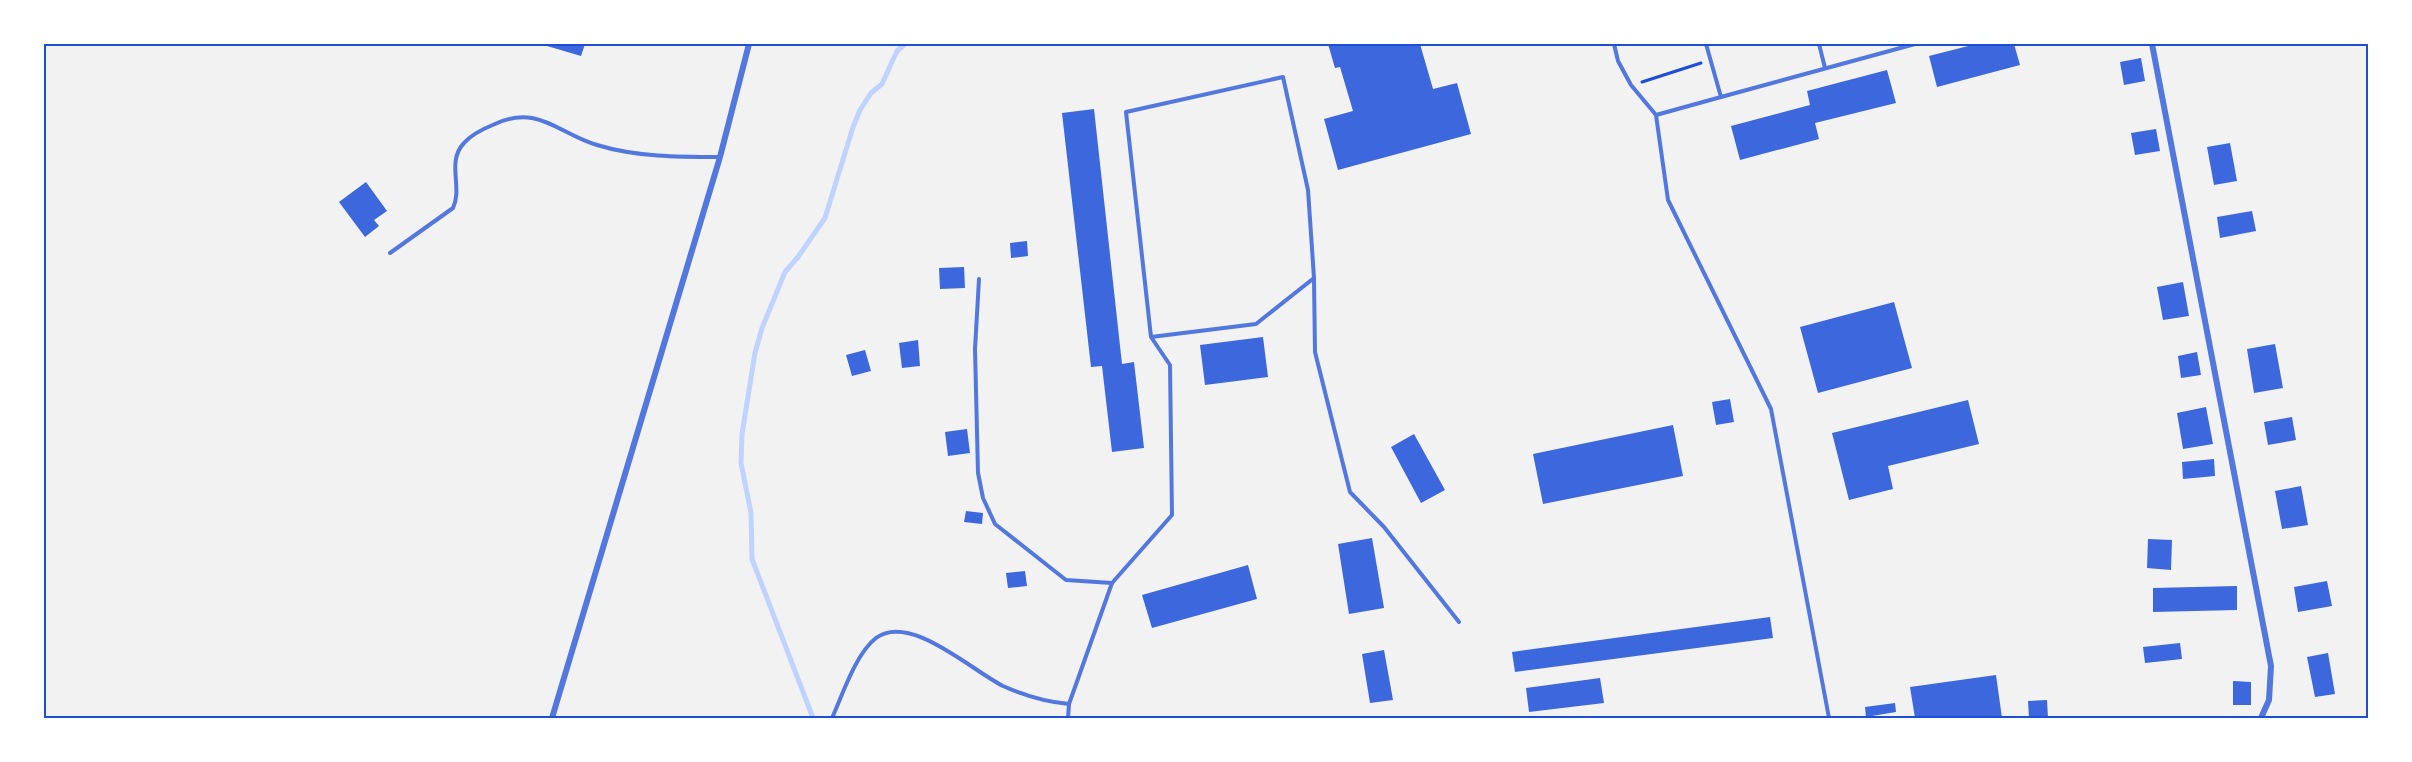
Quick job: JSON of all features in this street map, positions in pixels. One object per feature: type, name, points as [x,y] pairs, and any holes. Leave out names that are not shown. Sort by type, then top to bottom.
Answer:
[{"type":"street","points":[[552,718],[720,157],[749,44]]},
{"type":"street","points":[[2152,44],[2271,666],[2269,700],[2260,718]]},
{"type":"lane","points":[[1614,44],[1618,61],[1632,85],[1656,115],[1668,200],[1772,409],[1829,718]]},
{"type":"lane","points":[[1706,44],[1721,97]]},
{"type":"lane","points":[[1819,44],[1826,68]]},
{"type":"lane","points":[[1656,115],[1915,44]]},
{"type":"lane","points":[[1068,718],[1070,704],[1113,583],[1172,515],[1170,365],[1152,337],[1126,112],[1283,77],[1308,190],[1314,278],[1315,352],[1350,492],[1384,527],[1459,622]]},
{"type":"lane","points":[[390,253],[453,208],[458,199],[455,163],[464,143],[487,127],[503,120],[520,116],[535,117],[596,145],[636,153],[674,158],[720,157]]},
{"type":"lane","points":[[1152,337],[1256,324],[1314,278]]},
{"type":"lane","points":[[979,279],[975,349],[978,473],[991,516],[995,524],[1066,580],[1113,583]]},
{"type":"lane","points":[[832,718],[848,683],[869,647],[876,639],[895,631],[921,636],[1005,687],[1048,702],[1070,704]]},
{"type":"path","points":[[1632,85],[1711,60]]},
{"type":"building","points":[[548,44],[585,44],[581,56],[547,46]]},
{"type":"building","points":[[1328,44],[1420,44],[1433,89],[1457,83],[1471,134],[1338,170],[1324,119],[1353,111],[1340,67],[1335,68]]},
{"type":"building","points":[[1976,44],[2014,44],[2020,65],[1937,87],[1929,56]]},
{"type":"building","points":[[2141,58],[2145,81],[2124,85],[2120,62]]},
{"type":"building","points":[[1887,70],[1896,103],[1815,123],[1819,139],[1740,160],[1731,126],[1810,105],[1807,91]]},
{"type":"building","points":[[1094,109],[1122,364],[1134,362],[1144,448],[1112,452],[1102,366],[1091,367],[1062,113]]},
{"type":"building","points":[[2156,129],[2160,151],[2135,155],[2131,133]]},
{"type":"building","points":[[2230,143],[2237,181],[2214,185],[2207,147]]},
{"type":"building","points":[[366,182],[387,211],[374,220],[379,226],[365,237],[339,202]]},
{"type":"building","points":[[2252,211],[2256,231],[2220,238],[2217,217]]},
{"type":"building","points":[[1027,241],[1028,256],[1011,258],[1010,243]]},
{"type":"building","points":[[964,267],[965,288],[940,289],[939,268]]},
{"type":"building","points":[[2183,282],[2189,316],[2163,320],[2157,287]]},
{"type":"building","points":[[1894,302],[1912,368],[1818,393],[1800,327]]},
{"type":"building","points":[[1263,337],[1268,377],[1205,385],[1200,345]]},
{"type":"building","points":[[918,340],[920,366],[902,368],[899,343]]},
{"type":"building","points":[[2275,344],[2283,388],[2254,393],[2247,349]]},
{"type":"building","points":[[865,350],[871,371],[852,376],[846,355]]},
{"type":"building","points":[[2197,352],[2201,375],[2181,378],[2178,356]]},
{"type":"building","points":[[1730,399],[1734,422],[1716,425],[1712,402]]},
{"type":"building","points":[[1968,400],[1979,444],[1888,466],[1893,489],[1849,500],[1832,433]]},
{"type":"building","points":[[2206,407],[2213,444],[2183,449],[2177,413]]},
{"type":"building","points":[[2292,417],[2296,440],[2268,445],[2264,422]]},
{"type":"building","points":[[1673,425],[1683,476],[1543,504],[1533,454]]},
{"type":"building","points":[[967,429],[970,453],[948,456],[945,432]]},
{"type":"building","points":[[1414,434],[1445,490],[1421,503],[1391,447]]},
{"type":"building","points":[[2214,459],[2215,476],[2183,479],[2182,462]]},
{"type":"building","points":[[2301,486],[2308,525],[2282,529],[2275,491]]},
{"type":"building","points":[[966,511],[983,513],[982,524],[964,522]]},
{"type":"building","points":[[1372,538],[1384,608],[1349,614],[1338,544]]},
{"type":"building","points":[[2148,539],[2172,540],[2171,570],[2147,568]]},
{"type":"building","points":[[1248,565],[1257,599],[1152,628],[1142,595]]},
{"type":"building","points":[[1025,571],[1027,586],[1008,588],[1006,573]]},
{"type":"building","points":[[2327,581],[2332,606],[2298,612],[2294,587]]},
{"type":"building","points":[[2237,586],[2237,610],[2153,612],[2153,588]]},
{"type":"building","points":[[1770,617],[1773,638],[1515,672],[1512,652]]},
{"type":"building","points":[[2180,643],[2182,659],[2145,663],[2143,647]]},
{"type":"building","points":[[1384,650],[1393,700],[1370,703],[1362,654]]},
{"type":"building","points":[[2328,653],[2335,694],[2315,697],[2307,657]]},
{"type":"building","points":[[1996,675],[2002,718],[1915,718],[1910,687]]},
{"type":"building","points":[[1600,678],[1604,703],[1529,712],[1526,688]]},
{"type":"building","points":[[2233,681],[2251,682],[2251,705],[2233,705]]},
{"type":"building","points":[[2047,700],[2048,718],[2029,718],[2028,701]]},
{"type":"building","points":[[1895,703],[1896,712],[1866,717],[1865,707]]},
{"type":"waterway","points":[[813,718],[752,559],[751,513],[741,463],[742,434],[755,353],[762,328],[785,272],[825,218],[860,110],[871,93],[882,84],[897,51],[905,44]]}]
